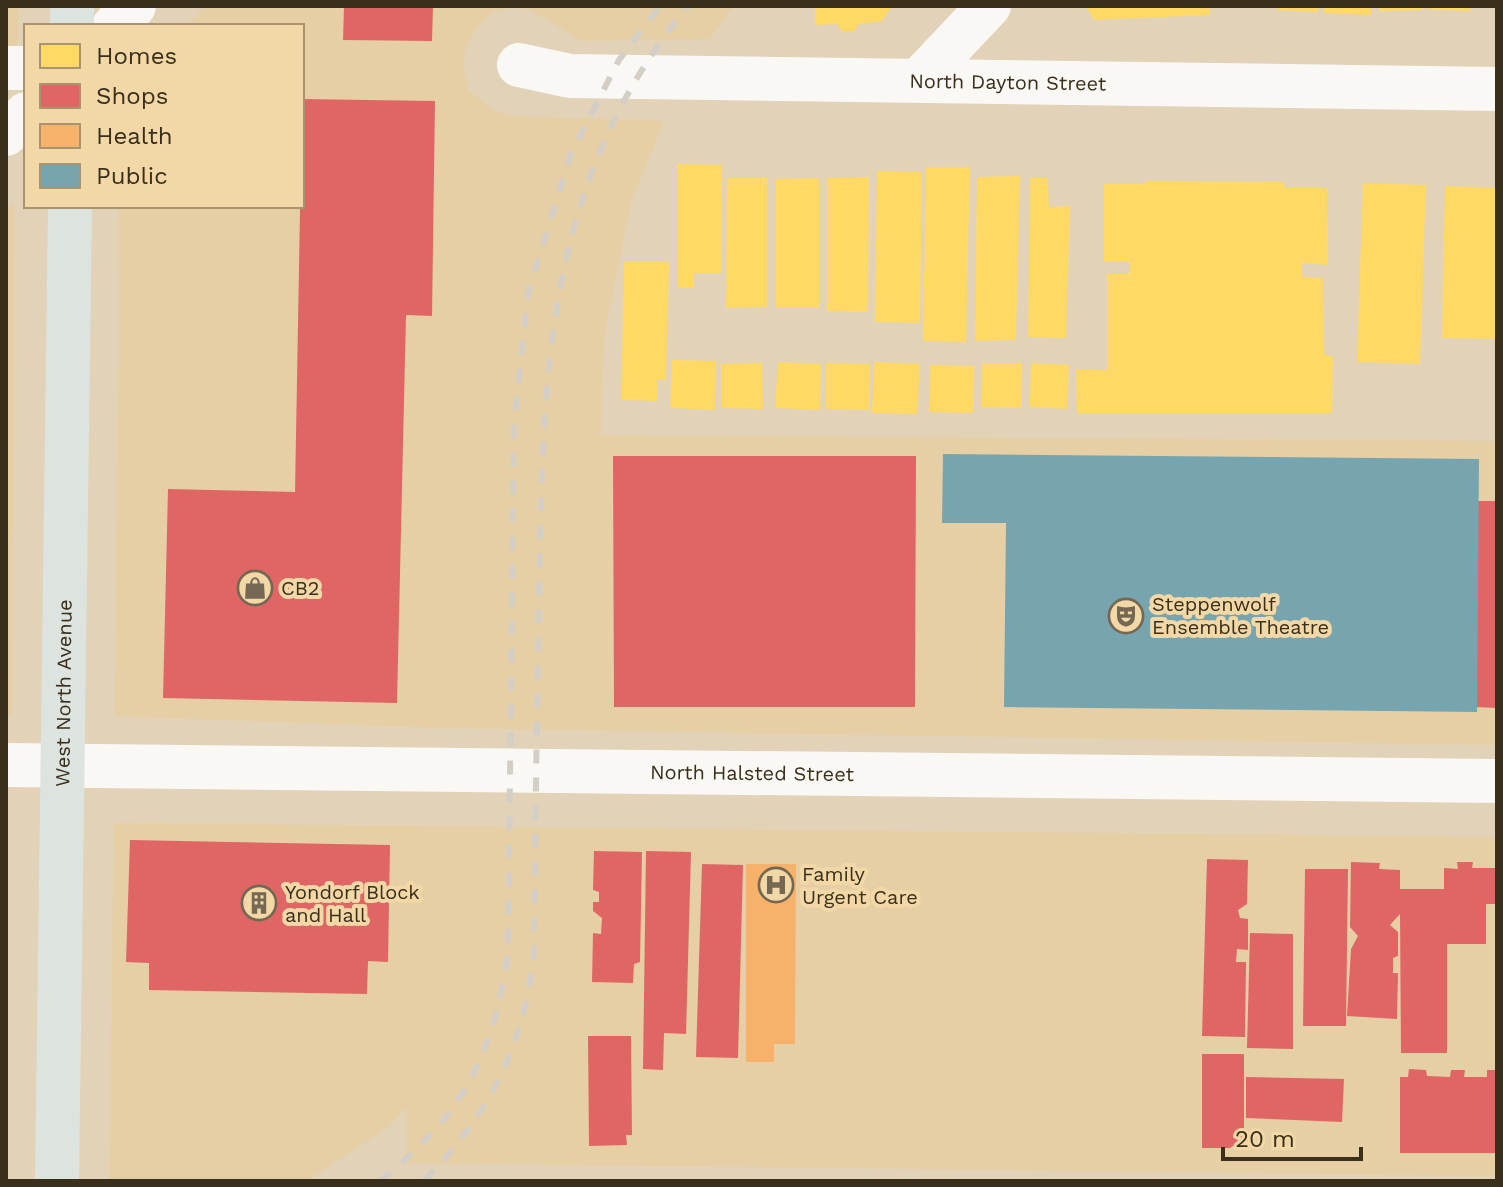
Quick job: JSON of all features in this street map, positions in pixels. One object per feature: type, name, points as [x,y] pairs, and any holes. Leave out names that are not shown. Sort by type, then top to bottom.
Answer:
[{"type":"main road","points":[[116,24],[134,6]]},
{"type":"main road","points":[[920,79],[989,6]]},
{"type":"main road","name":"North Dayton Street","points":[[519,65],[570,76],[1497,89]]},
{"type":"main road","points":[[6,134],[24,116]]},
{"type":"main road","name":"West North Avenue","points":[[57,1181],[70,208]]},
{"type":"main road","name":"North Halsted Street","points":[[6,765],[1497,781]]},
{"type":"shaded area","points":[[6,6],[19,6],[18,42],[6,54]]},
{"type":"shaded area","points":[[206,6],[734,6],[710,39],[581,41],[529,9],[511,8],[493,12],[475,30],[465,49],[464,71],[469,91],[495,111],[512,116],[664,121],[631,202],[604,337],[601,435],[1497,441],[1497,745],[443,728],[115,716],[119,208],[304,208],[304,24],[188,24]]},
{"type":"shaded area","points":[[14,203],[12,715],[6,715],[6,212]]},
{"type":"shaded area","points":[[114,823],[1497,837],[1497,1176],[406,1163],[407,1106],[389,1127],[307,1181],[109,1181]]},
{"type":"building: Homes","points":[[815,6],[892,6],[882,21],[859,24],[854,31],[842,31],[837,24],[815,25]]},
{"type":"building: Homes","points":[[1086,6],[1210,6],[1210,15],[1094,20]]},
{"type":"building: Homes","points":[[1278,6],[1318,6],[1318,12],[1277,10]]},
{"type":"building: Homes","points":[[1324,6],[1371,6],[1371,15],[1324,13]]},
{"type":"building: Homes","points":[[1380,6],[1422,6],[1422,10],[1379,11]]},
{"type":"building: Homes","points":[[1426,6],[1470,6],[1470,11],[1426,9]]},
{"type":"building: Homes","points":[[677,164],[722,165],[721,273],[694,273],[694,288],[677,288]]},
{"type":"building: Homes","points":[[926,167],[970,167],[966,342],[923,341]]},
{"type":"building: Homes","points":[[877,171],[922,172],[920,323],[875,322]]},
{"type":"building: Homes","points":[[1020,176],[1016,340],[975,341],[977,177]]},
{"type":"building: Homes","points":[[869,177],[868,312],[827,311],[827,178]]},
{"type":"building: Homes","points":[[727,178],[767,178],[767,307],[726,308]]},
{"type":"building: Homes","points":[[819,178],[819,308],[776,308],[776,179]]},
{"type":"building: Homes","points":[[1030,178],[1048,178],[1049,207],[1070,206],[1066,338],[1028,337]]},
{"type":"building: Homes","points":[[1146,181],[1284,182],[1284,188],[1327,188],[1328,265],[1302,263],[1302,277],[1323,278],[1324,354],[1333,357],[1332,413],[1077,413],[1076,369],[1107,370],[1107,274],[1129,274],[1130,262],[1104,262],[1104,184],[1146,184]]},
{"type":"building: Homes","points":[[1363,183],[1426,185],[1420,364],[1357,362]]},
{"type":"building: Homes","points":[[1445,186],[1497,188],[1497,339],[1442,338]]},
{"type":"building: Homes","points":[[624,262],[669,262],[666,380],[657,380],[657,401],[621,400]]},
{"type":"building: Homes","points":[[672,360],[716,361],[715,410],[670,408]]},
{"type":"building: Homes","points":[[778,362],[821,364],[820,410],[775,408]]},
{"type":"building: Homes","points":[[874,362],[920,364],[917,414],[872,413]]},
{"type":"building: Homes","points":[[762,363],[763,409],[721,408],[721,364]]},
{"type":"building: Homes","points":[[826,363],[870,364],[869,410],[826,409]]},
{"type":"building: Homes","points":[[982,363],[1022,363],[1021,408],[981,407]]},
{"type":"building: Homes","points":[[1031,363],[1069,365],[1067,409],[1029,407]]},
{"type":"building: Homes","points":[[930,365],[974,366],[973,413],[929,412]]},
{"type":"building: Shops","points":[[344,6],[433,6],[432,41],[343,40]]},
{"type":"building: Shops","points":[[304,99],[435,101],[432,316],[406,315],[397,703],[163,698],[168,489],[295,492],[300,208],[304,208]]},
{"type":"building: Shops","points":[[613,456],[916,456],[915,707],[614,707]]},
{"type":"building: Shops","points":[[1478,501],[1497,501],[1497,708],[1476,707]]},
{"type":"building: Shops","name":"Yondorf Block and Hall","points":[[130,840],[390,845],[388,962],[368,961],[367,994],[149,990],[149,963],[126,962]]},
{"type":"building: Shops","points":[[594,851],[642,852],[640,962],[634,964],[633,983],[592,982],[593,933],[601,934],[602,918],[593,911],[593,902],[599,902],[599,892],[593,890]]},
{"type":"building: Shops","points":[[646,851],[691,852],[686,1034],[664,1033],[663,1070],[643,1069]]},
{"type":"building: Shops","points":[[1207,859],[1248,860],[1247,904],[1238,910],[1240,918],[1248,919],[1248,950],[1237,949],[1236,962],[1246,962],[1245,1037],[1202,1036]]},
{"type":"building: Shops","points":[[1351,862],[1380,863],[1379,869],[1400,870],[1400,889],[1444,889],[1444,868],[1458,869],[1457,862],[1473,862],[1472,868],[1497,868],[1497,904],[1486,904],[1486,944],[1447,944],[1447,1053],[1401,1053],[1400,914],[1390,925],[1398,932],[1398,956],[1393,958],[1393,973],[1398,973],[1397,1019],[1347,1016],[1351,949],[1358,936],[1350,927]]},
{"type":"building: Shops","points":[[702,864],[743,865],[738,1058],[696,1057]]},
{"type":"building: Shops","points":[[1305,869],[1348,869],[1346,1026],[1303,1026]]},
{"type":"building: Shops","points":[[1250,933],[1293,934],[1293,1049],[1247,1048]]},
{"type":"building: Shops","points":[[588,1036],[631,1036],[632,1135],[626,1135],[627,1145],[589,1146]]},
{"type":"building: Shops","points":[[1202,1054],[1244,1054],[1244,1148],[1202,1148]]},
{"type":"building: Shops","points":[[1409,1069],[1426,1070],[1427,1076],[1450,1077],[1451,1070],[1465,1070],[1464,1077],[1487,1077],[1487,1070],[1497,1070],[1497,1153],[1400,1153],[1400,1077],[1408,1077]]},
{"type":"building: Shops","points":[[1246,1077],[1344,1079],[1342,1122],[1246,1118]]},
{"type":"building: Health","points":[[746,864],[796,864],[795,1044],[774,1044],[774,1062],[746,1062]]},
{"type":"building: Public","points":[[943,454],[1479,459],[1477,712],[1004,707],[1006,523],[942,523]]},
{"type":"railway","points":[[380,1181],[433,1132],[470,1081],[483,1053],[502,990],[508,953],[514,422],[528,293],[571,153],[619,60],[660,6]]},
{"type":"railway","points":[[424,1181],[468,1130],[500,1077],[522,1019],[529,987],[534,953],[543,442],[549,365],[560,289],[577,216],[603,144],[640,74],[688,6]]},
{"type":"place","name":"CB2","points":[[255,588]]},
{"type":"place","name":"Steppenwolf Ensemble Theatre","points":[[1126,616]]},
{"type":"place","name":"Family Urgent Care","points":[[776,885]]},
{"type":"place","name":"Yondorf Block and Hall","points":[[259,903]]}]
